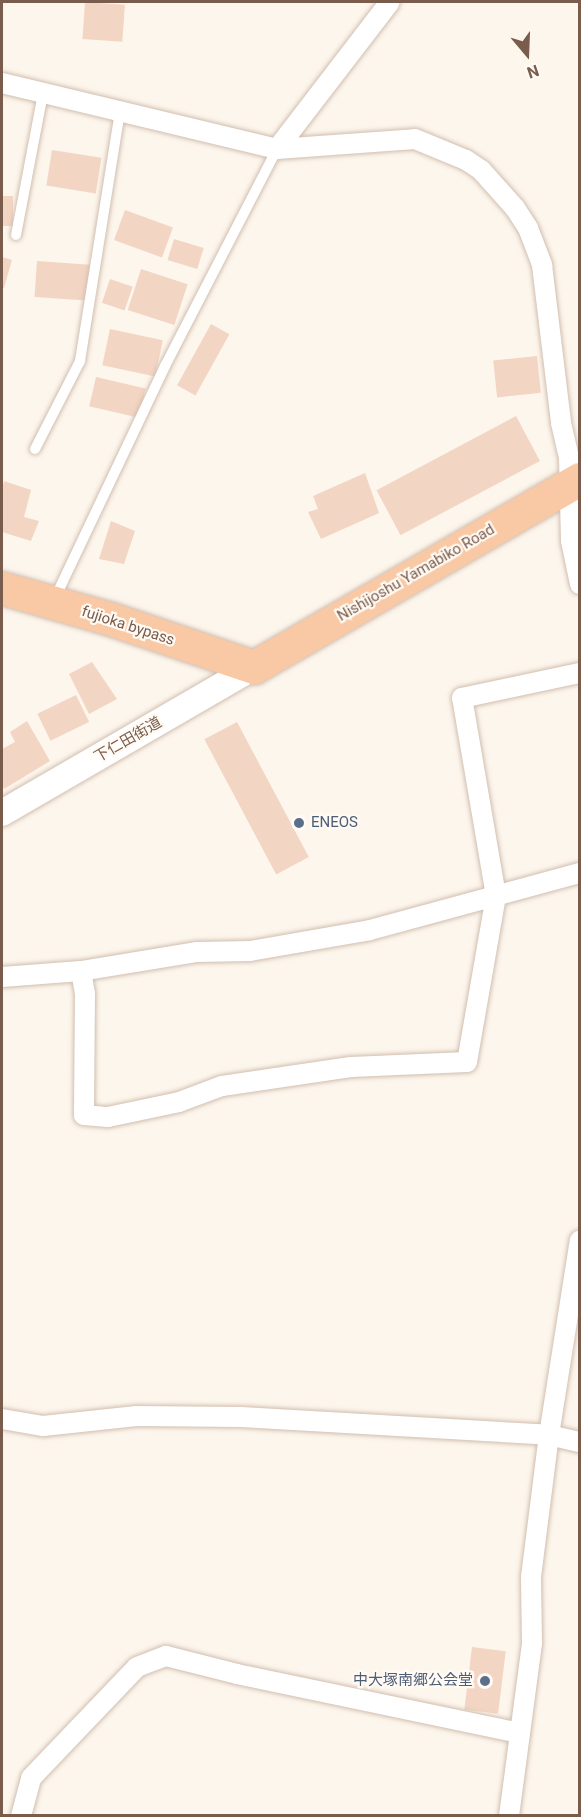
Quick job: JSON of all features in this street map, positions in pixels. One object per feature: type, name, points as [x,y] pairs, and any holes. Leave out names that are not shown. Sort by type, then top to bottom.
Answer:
[{"type":"highway","name":"Nishijoshu Yamabiko Road","points":[[254,667],[575,482]]},
{"type":"highway","name":"fujioka bypass","points":[[2,588],[111,619],[254,667]]},
{"type":"street","points":[[278,149],[390,2]]},
{"type":"street","points":[[2,84],[278,149],[415,139],[466,160],[481,170],[528,228],[543,265],[561,423],[575,482],[571,541],[579,584]]},
{"type":"street","name":"下仁田街道","points":[[2,813],[254,667]]},
{"type":"street","points":[[81,971],[85,994],[84,1115],[108,1117],[180,1102],[222,1086],[351,1067],[467,1062],[496,896],[462,698],[579,673]]},
{"type":"street","points":[[2,977],[81,971],[196,952],[250,951],[370,930],[579,873]]},
{"type":"street","points":[[509,1815],[532,1643],[531,1577],[549,1435],[579,1240]]},
{"type":"street","points":[[2,1419],[44,1426],[136,1416],[241,1417],[549,1435],[579,1442]]},
{"type":"street","points":[[21,1815],[31,1778],[136,1667],[165,1656],[237,1674],[520,1732]]},
{"type":"lane","points":[[16,235],[43,93]]},
{"type":"lane","points":[[35,448],[80,362],[120,111]]},
{"type":"lane","points":[[53,602],[165,366],[278,149]]},
{"type":"building","points":[[85,2],[125,5],[122,42],[82,39]]},
{"type":"building","points":[[52,150],[101,158],[96,193],[46,186]]},
{"type":"building","points":[[2,196],[13,196],[13,226],[2,226]]},
{"type":"building","points":[[125,210],[173,227],[162,258],[114,240]]},
{"type":"building","points":[[174,239],[204,248],[197,269],[168,260]]},
{"type":"building","points":[[2,257],[12,260],[4,288],[2,288]]},
{"type":"building","points":[[37,261],[93,265],[90,301],[34,297]]},
{"type":"building","points":[[141,269],[188,284],[174,325],[128,310]]},
{"type":"building","points":[[110,279],[133,287],[125,310],[102,303]]},
{"type":"building","points":[[211,324],[229,334],[195,395],[177,385]]},
{"type":"building","points":[[110,329],[163,340],[155,376],[102,365]]},
{"type":"building","points":[[537,356],[541,393],[497,397],[493,361]]},
{"type":"building","points":[[96,377],[146,388],[139,418],[89,406]]},
{"type":"building","points":[[516,416],[540,461],[400,535],[376,490]]},
{"type":"building","points":[[365,473],[379,513],[321,539],[308,512],[318,509],[313,496]]},
{"type":"building","points":[[4,481],[31,490],[24,517],[39,521],[31,541],[2,532]]},
{"type":"building","points":[[111,521],[135,531],[124,564],[99,559]]},
{"type":"building","points":[[92,662],[117,699],[89,714],[69,674]]},
{"type":"building","points":[[76,695],[89,722],[51,741],[37,714]]},
{"type":"building","points":[[27,721],[50,761],[4,789],[2,749],[15,742],[10,732]]},
{"type":"building","points":[[237,722],[309,857],[276,874],[204,739]]},
{"type":"building","name":"中大塚南郷公会堂","points":[[472,1647],[506,1651],[498,1714],[464,1710]]},
{"type":"place","name":"ENEOS","points":[[299,823]]},
{"type":"place","name":"中大塚南郷公会堂","points":[[485,1681]]}]
